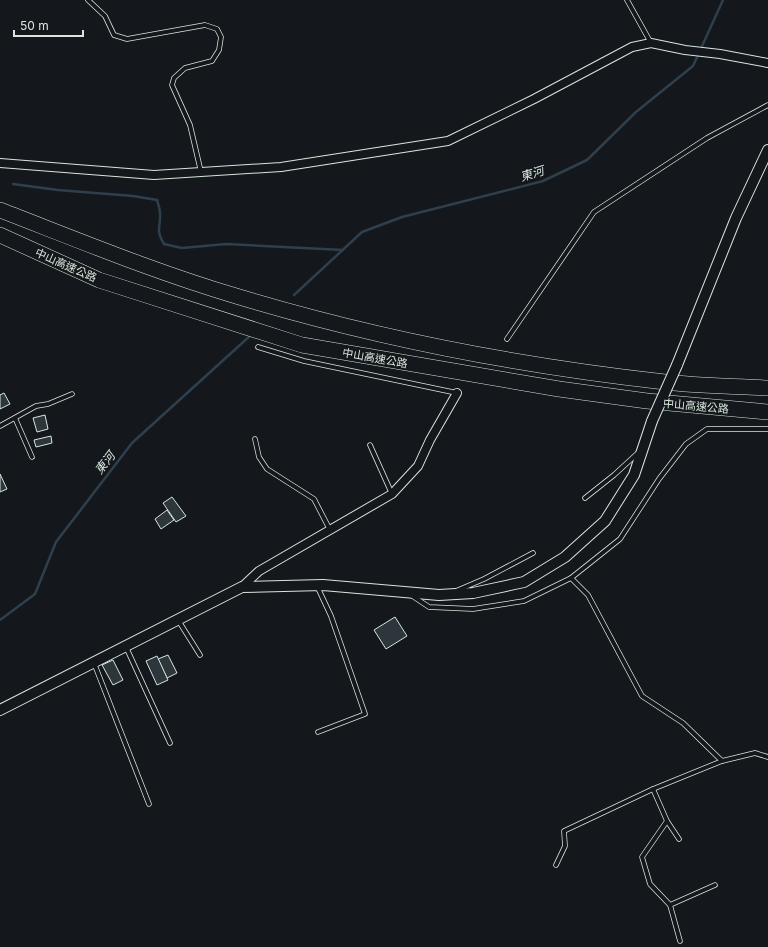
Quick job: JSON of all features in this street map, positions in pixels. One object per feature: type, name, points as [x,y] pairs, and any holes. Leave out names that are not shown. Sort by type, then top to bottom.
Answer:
[{"type":"highway","name":"中山高速公路","points":[[0,210],[103,251],[234,296],[379,335],[470,353],[564,369],[667,383],[768,388]]},
{"type":"highway","name":"中山高速公路","points":[[0,235],[99,280],[302,345],[559,389],[647,402],[768,412]]},
{"type":"street","points":[[0,163],[154,175],[280,167],[448,141],[534,99],[632,47],[651,43],[768,63]]},
{"type":"street","points":[[242,587],[317,585],[405,592],[448,594],[473,593],[524,582],[565,557],[605,521],[634,475],[652,421],[677,365],[736,218],[768,150]]},
{"type":"street","points":[[0,710],[242,587],[259,572],[392,494],[418,466],[430,440],[457,393]]},
{"type":"lane","points":[[88,0],[105,16],[114,35],[127,39],[205,25],[217,29],[221,37],[219,50],[212,61],[185,68],[174,78],[172,85],[190,125],[201,172]]},
{"type":"lane","points":[[627,0],[651,43]]},
{"type":"lane","points":[[507,339],[594,212],[707,138],[768,104]]},
{"type":"lane","points":[[258,347],[304,361],[457,393]]},
{"type":"lane","points":[[0,426],[36,406],[48,404],[72,394]]},
{"type":"lane","points":[[15,418],[32,457]]},
{"type":"lane","points":[[405,592],[429,607],[473,609],[524,601],[571,578],[620,539],[659,479],[686,444],[707,429],[768,429]]},
{"type":"lane","points":[[255,439],[259,457],[267,469],[314,499],[330,530]]},
{"type":"lane","points":[[370,445],[392,494]]},
{"type":"lane","points":[[585,498],[614,475],[643,448]]},
{"type":"lane","points":[[448,594],[484,579],[533,553]]},
{"type":"lane","points":[[571,578],[588,595],[642,696],[683,723],[722,761]]},
{"type":"lane","points":[[317,585],[331,616],[365,714],[318,732]]},
{"type":"lane","points":[[178,620],[200,655]]},
{"type":"lane","points":[[126,646],[170,743]]},
{"type":"lane","points":[[94,662],[149,804]]},
{"type":"lane","points":[[556,865],[565,846],[564,831],[653,789],[722,761],[755,753],[768,757]]},
{"type":"lane","points":[[653,789],[667,821],[679,839]]},
{"type":"lane","points":[[667,821],[642,857],[650,884],[670,905],[680,941]]},
{"type":"lane","points":[[670,905],[715,885]]},
{"type":"building","points":[[4,393],[10,404],[0,409],[0,395]]},
{"type":"building","points":[[45,415],[48,429],[37,432],[33,418]]},
{"type":"building","points":[[51,436],[52,443],[36,447],[34,440]]},
{"type":"building","points":[[0,474],[7,489],[0,492]]},
{"type":"building","points":[[172,497],[186,516],[176,522],[163,503]]},
{"type":"building","points":[[167,510],[174,520],[161,529],[155,519]]},
{"type":"building","points":[[395,617],[407,636],[386,649],[374,630]]},
{"type":"building","points":[[168,655],[177,673],[167,678],[158,659]]},
{"type":"building","points":[[157,656],[168,680],[157,685],[146,661]]},
{"type":"building","points":[[113,660],[123,680],[113,685],[102,665]]},
{"type":"waterway","name":"東河","points":[[294,295],[362,232],[402,217],[543,181],[587,160],[636,112],[693,66],[723,0]]},
{"type":"waterway","points":[[13,184],[58,190],[133,196],[157,200],[160,211],[159,231],[161,239],[164,244],[182,248],[226,244],[343,250]]},
{"type":"waterway","name":"東河","points":[[0,620],[35,594],[56,542],[132,443],[251,335]]}]
